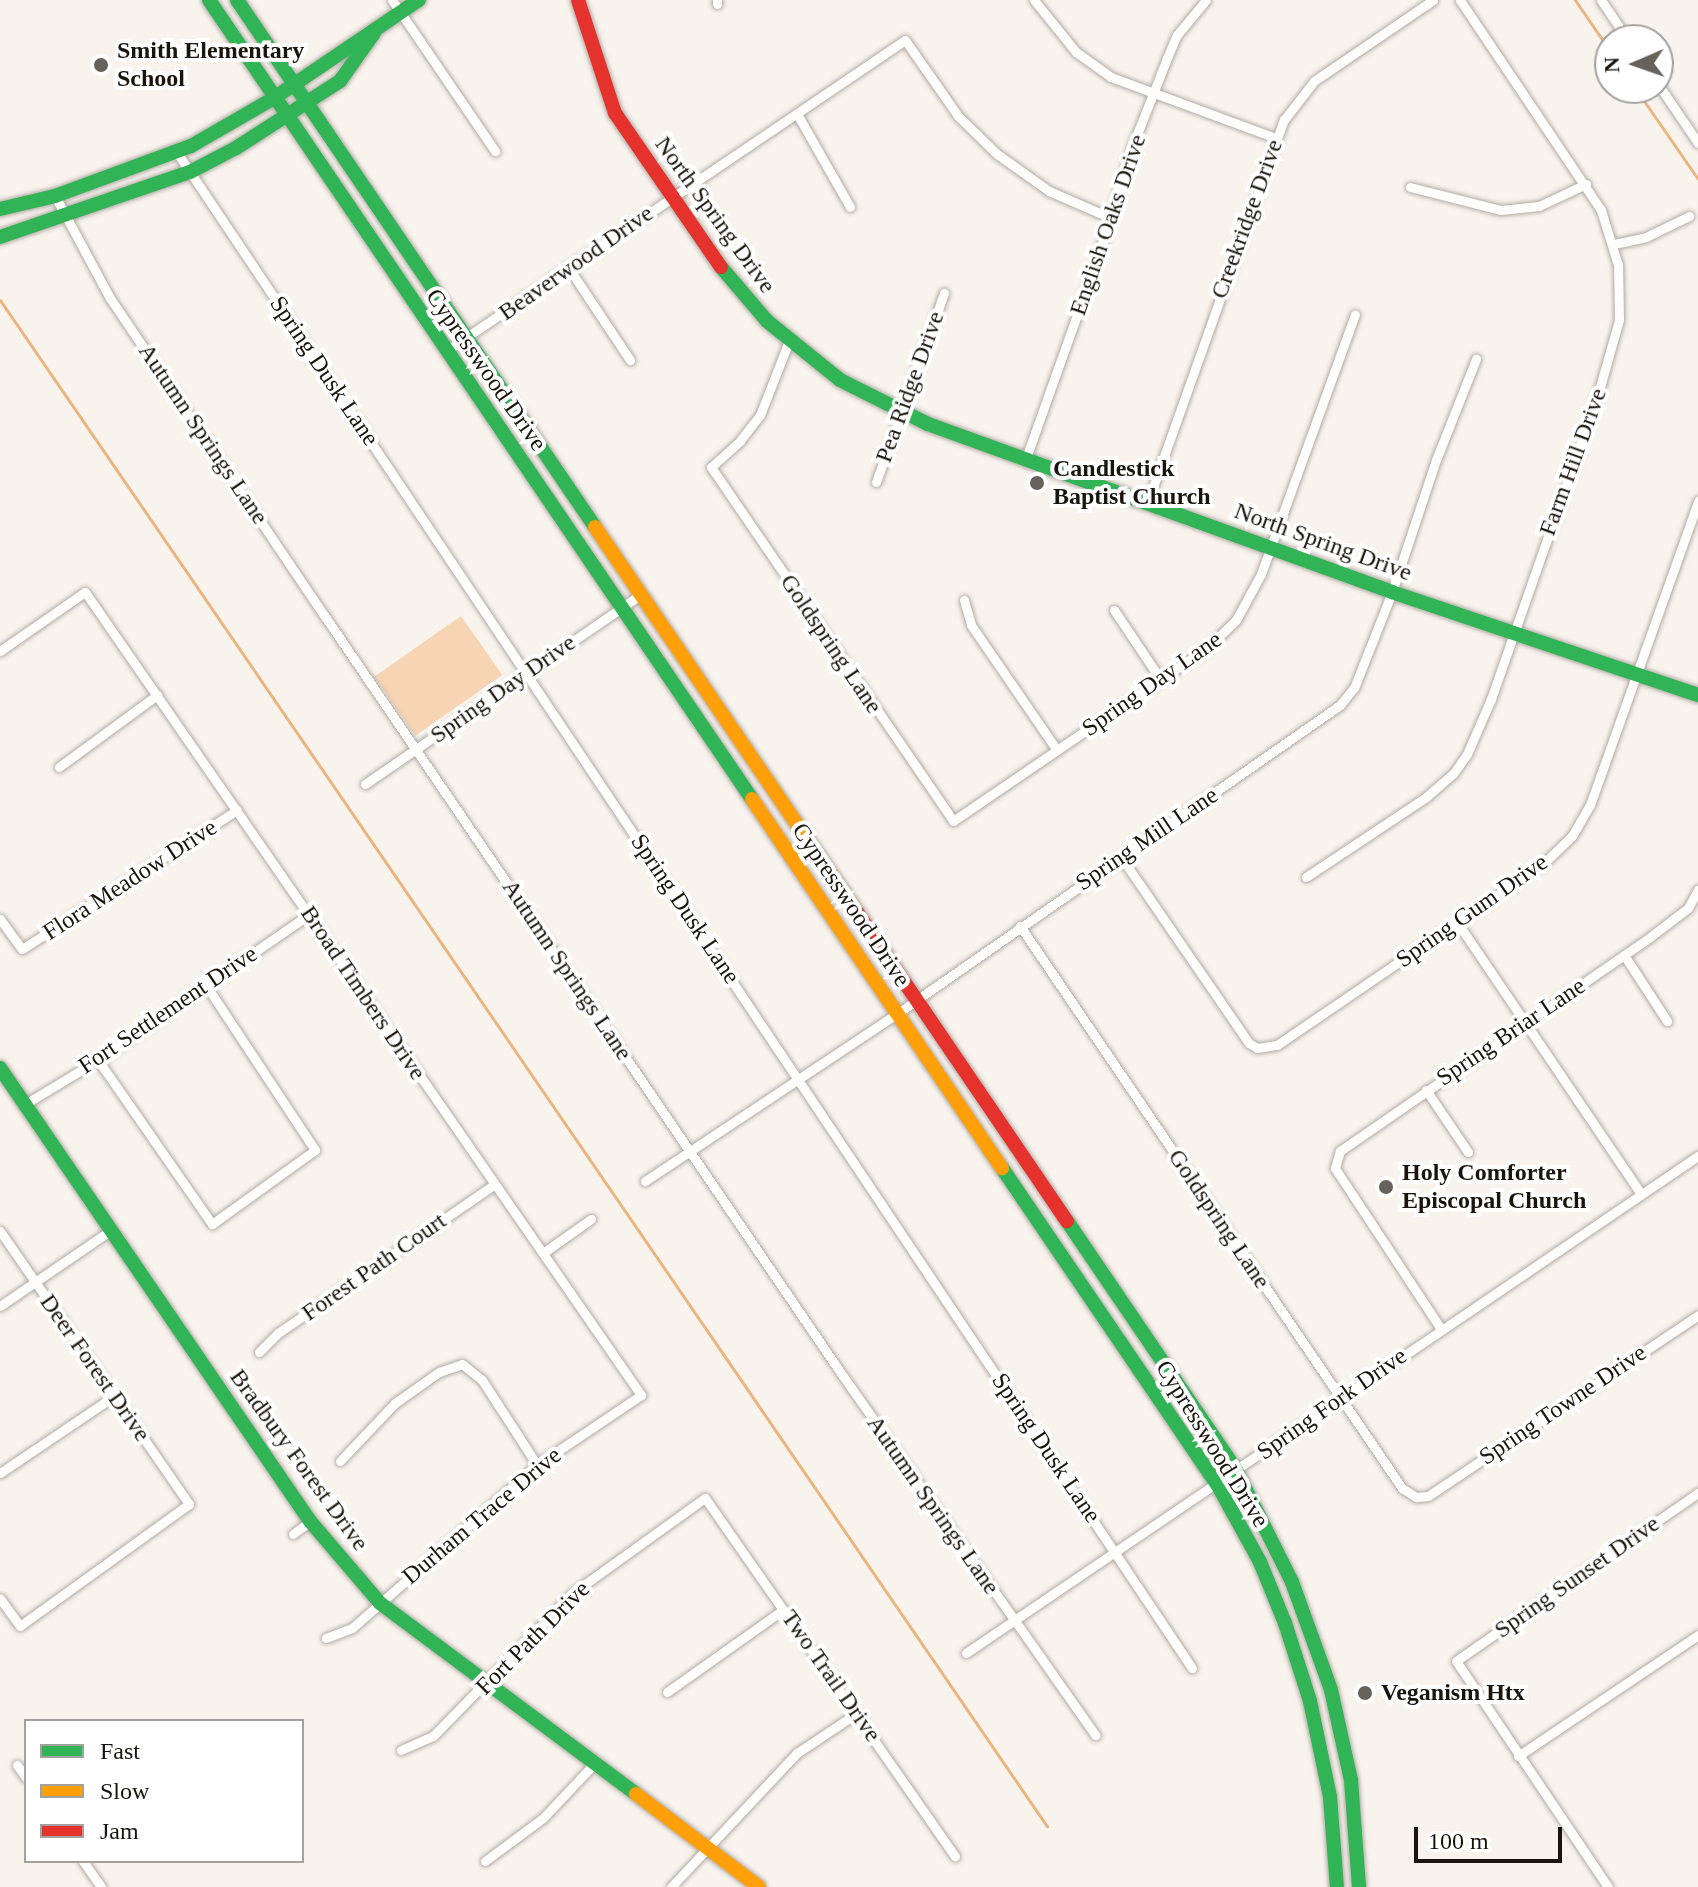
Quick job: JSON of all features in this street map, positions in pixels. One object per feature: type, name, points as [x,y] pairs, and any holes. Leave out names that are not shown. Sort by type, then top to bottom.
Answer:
[{"type":"main road","name":"Cypresswood Drive","points":[[209,0],[286,118],[623,607],[1217,1484],[1260,1562],[1285,1623],[1310,1701],[1330,1797],[1337,1887]]},
{"type":"main road","name":"Cypresswood Drive","points":[[237,0],[1236,1470],[1292,1582],[1332,1695],[1351,1780],[1359,1887]]},
{"type":"main road","points":[[2,237],[190,172],[286,118],[340,81],[396,6],[419,0]]},
{"type":"main road","name":"North Spring Drive","points":[[578,0],[611,105],[672,198],[731,282],[789,341],[840,380],[901,413],[1271,545],[1392,592],[1514,630],[1698,695]]},
{"type":"main road","points":[[0,209],[55,196],[176,151],[274,98],[378,27]]},
{"type":"main road","points":[[760,810],[779,796]]},
{"type":"main road","name":"Bradbury Forest Drive","points":[[0,1068],[310,1521],[380,1603],[759,1887]]},
{"type":"main road","points":[[1062,1254],[1081,1242]]},
{"type":"main road","points":[[1310,1701],[1332,1695]]},
{"type":"street","points":[[1034,0],[1053,28],[1093,66],[1154,94],[1276,138]]},
{"type":"street","name":"English Oaks Drive","points":[[1026,458],[1111,218],[1132,147],[1177,35],[1206,0]]},
{"type":"street","name":"Creekridge Drive","points":[[1148,501],[1276,138],[1297,99],[1314,81],[1433,0]]},
{"type":"street","name":"Farm Hill Drive","points":[[1306,877],[1425,798],[1453,774],[1478,733],[1615,342],[1621,300],[1614,244],[1601,210],[1460,0]]},
{"type":"street","points":[[1601,0],[1617,24]]},
{"type":"street","points":[[396,6],[495,151]]},
{"type":"street","name":"Beaverwood Drive","points":[[446,351],[905,40],[958,116],[997,154],[1049,191],[1111,218]]},
{"type":"street","points":[[1672,104],[1698,143]]},
{"type":"street","points":[[797,114],[850,207]]},
{"type":"street","name":"Spring Dusk Lane","points":[[176,151],[1192,1668]]},
{"type":"street","points":[[1410,187],[1501,210],[1539,206],[1586,184]]},
{"type":"street","name":"Autumn Springs Lane","points":[[55,196],[110,298],[415,750],[1012,1620],[1095,1735]]},
{"type":"street","points":[[1614,244],[1646,237],[1689,216]]},
{"type":"street","points":[[568,267],[630,360]]},
{"type":"street","name":"Pea Ridge Drive","points":[[876,482],[944,293]]},
{"type":"street","name":"Spring Day Lane","points":[[953,821],[1223,636],[1236,620],[1248,603],[1271,545],[1355,315]]},
{"type":"street","name":"Goldspring Lane","points":[[789,341],[760,415],[740,441],[711,467],[953,821]]},
{"type":"street","name":"Spring Mill Lane","points":[[645,1181],[917,1000],[1340,705],[1354,688],[1392,592],[1436,460],[1476,359]]},
{"type":"street","name":"Spring Gum Drive","points":[[1121,857],[1241,1033],[1257,1048],[1277,1045],[1545,862],[1579,827],[1590,805],[1698,501]]},
{"type":"street","name":"Broad Timbers Drive","points":[[0,651],[85,592],[641,1395]]},
{"type":"street","name":"Spring Day Drive","points":[[365,784],[641,594]]},
{"type":"street","points":[[964,600],[971,625],[1057,750]]},
{"type":"street","points":[[1114,610],[1161,680]]},
{"type":"street","points":[[59,767],[157,695]]},
{"type":"street","name":"Flora Meadow Drive","points":[[0,919],[22,949],[237,810]]},
{"type":"street","name":"Spring Briar Lane","points":[[1441,1329],[1340,1176],[1334,1161],[1340,1151],[1688,908],[1698,890]]},
{"type":"street","name":"Fort Settlement Drive","points":[[25,1104],[98,1060],[310,914]]},
{"type":"street","points":[[1457,922],[1641,1194]]},
{"type":"street","name":"Goldspring Lane","points":[[1020,926],[1402,1488],[1416,1497],[1428,1496]]},
{"type":"street","points":[[1624,955],[1667,1021]]},
{"type":"street","points":[[98,1060],[212,1224],[315,1150],[205,984]]},
{"type":"street","points":[[1426,1090],[1468,1152]]},
{"type":"street","name":"Spring Fork Drive","points":[[966,1653],[1698,1157]]},
{"type":"street","name":"Forest Path Court","points":[[259,1352],[278,1333],[493,1185]]},
{"type":"street","points":[[543,1253],[591,1219]]},
{"type":"street","points":[[0,1306],[111,1230]]},
{"type":"street","name":"Deer Forest Drive","points":[[0,1231],[189,1504],[20,1626],[0,1598]]},
{"type":"street","name":"Spring Towne Drive","points":[[1428,1496],[1698,1315]]},
{"type":"street","points":[[340,1461],[395,1403],[439,1372],[462,1364],[482,1380],[537,1465]]},
{"type":"street","name":"Durham Trace Drive","points":[[326,1638],[352,1628],[537,1465],[641,1395]]},
{"type":"street","points":[[0,1473],[114,1396]]},
{"type":"street","name":"Spring Sunset Drive","points":[[1518,1756],[1456,1661],[1698,1493]]},
{"type":"street","name":"Two Trail Drive","points":[[705,1498],[955,1856]]},
{"type":"street","name":"Fort Path Drive","points":[[401,1750],[433,1736],[574,1592],[705,1498]]},
{"type":"street","points":[[293,1534],[310,1521]]},
{"type":"street","points":[[667,1692],[783,1610],[787,1612]]},
{"type":"street","points":[[1608,1887],[1518,1756],[1698,1635]]},
{"type":"street","points":[[671,1887],[797,1753],[857,1713]]},
{"type":"street","points":[[485,1861],[543,1818],[592,1766],[590,1760]]},
{"type":"street","points":[[17,1765],[24,1775]]},
{"type":"street","points":[[84,1863],[101,1887]]},
{"type":"shaded area","points":[[461,616],[502,675],[415,736],[374,677]]},
{"type":"waterway","points":[[1575,0],[1594,28]]},
{"type":"waterway","points":[[1646,104],[1698,179]]},
{"type":"waterway","points":[[0,300],[1047,1826]]},
{"type":"traffic: fast","points":[[209,0],[752,799]]},
{"type":"traffic: fast","points":[[237,0],[595,527]]},
{"type":"traffic: fast","points":[[0,209],[55,196],[191,146],[274,98],[419,0]]},
{"type":"traffic: fast","points":[[0,237],[190,172],[236,148],[340,81],[374,33]]},
{"type":"traffic: fast","points":[[721,267],[767,321],[840,380],[928,424],[1392,592],[1698,695]]},
{"type":"traffic: fast","points":[[0,1068],[310,1521],[380,1603],[636,1794]]},
{"type":"traffic: fast","points":[[1002,1168],[1217,1484],[1260,1562],[1285,1623],[1310,1701],[1330,1797],[1337,1887]]},
{"type":"traffic: fast","points":[[1067,1221],[1236,1470],[1292,1582],[1331,1690],[1351,1780],[1359,1887]]},
{"type":"traffic: slow","points":[[595,527],[850,902]]},
{"type":"traffic: slow","points":[[752,799],[1002,1168]]},
{"type":"traffic: slow","points":[[636,1794],[759,1887]]},
{"type":"traffic: jam","points":[[578,0],[615,113],[721,267]]},
{"type":"traffic: jam","points":[[850,902],[1067,1221]]},
{"type":"place","name":"Smith Elementary School","points":[[101,65]]},
{"type":"place","name":"Candlestick Baptist Church","points":[[1037,483]]},
{"type":"place","name":"Holy Comforter Episcopal Church","points":[[1386,1187]]},
{"type":"place","name":"Veganism Htx","points":[[1365,1693]]}]
